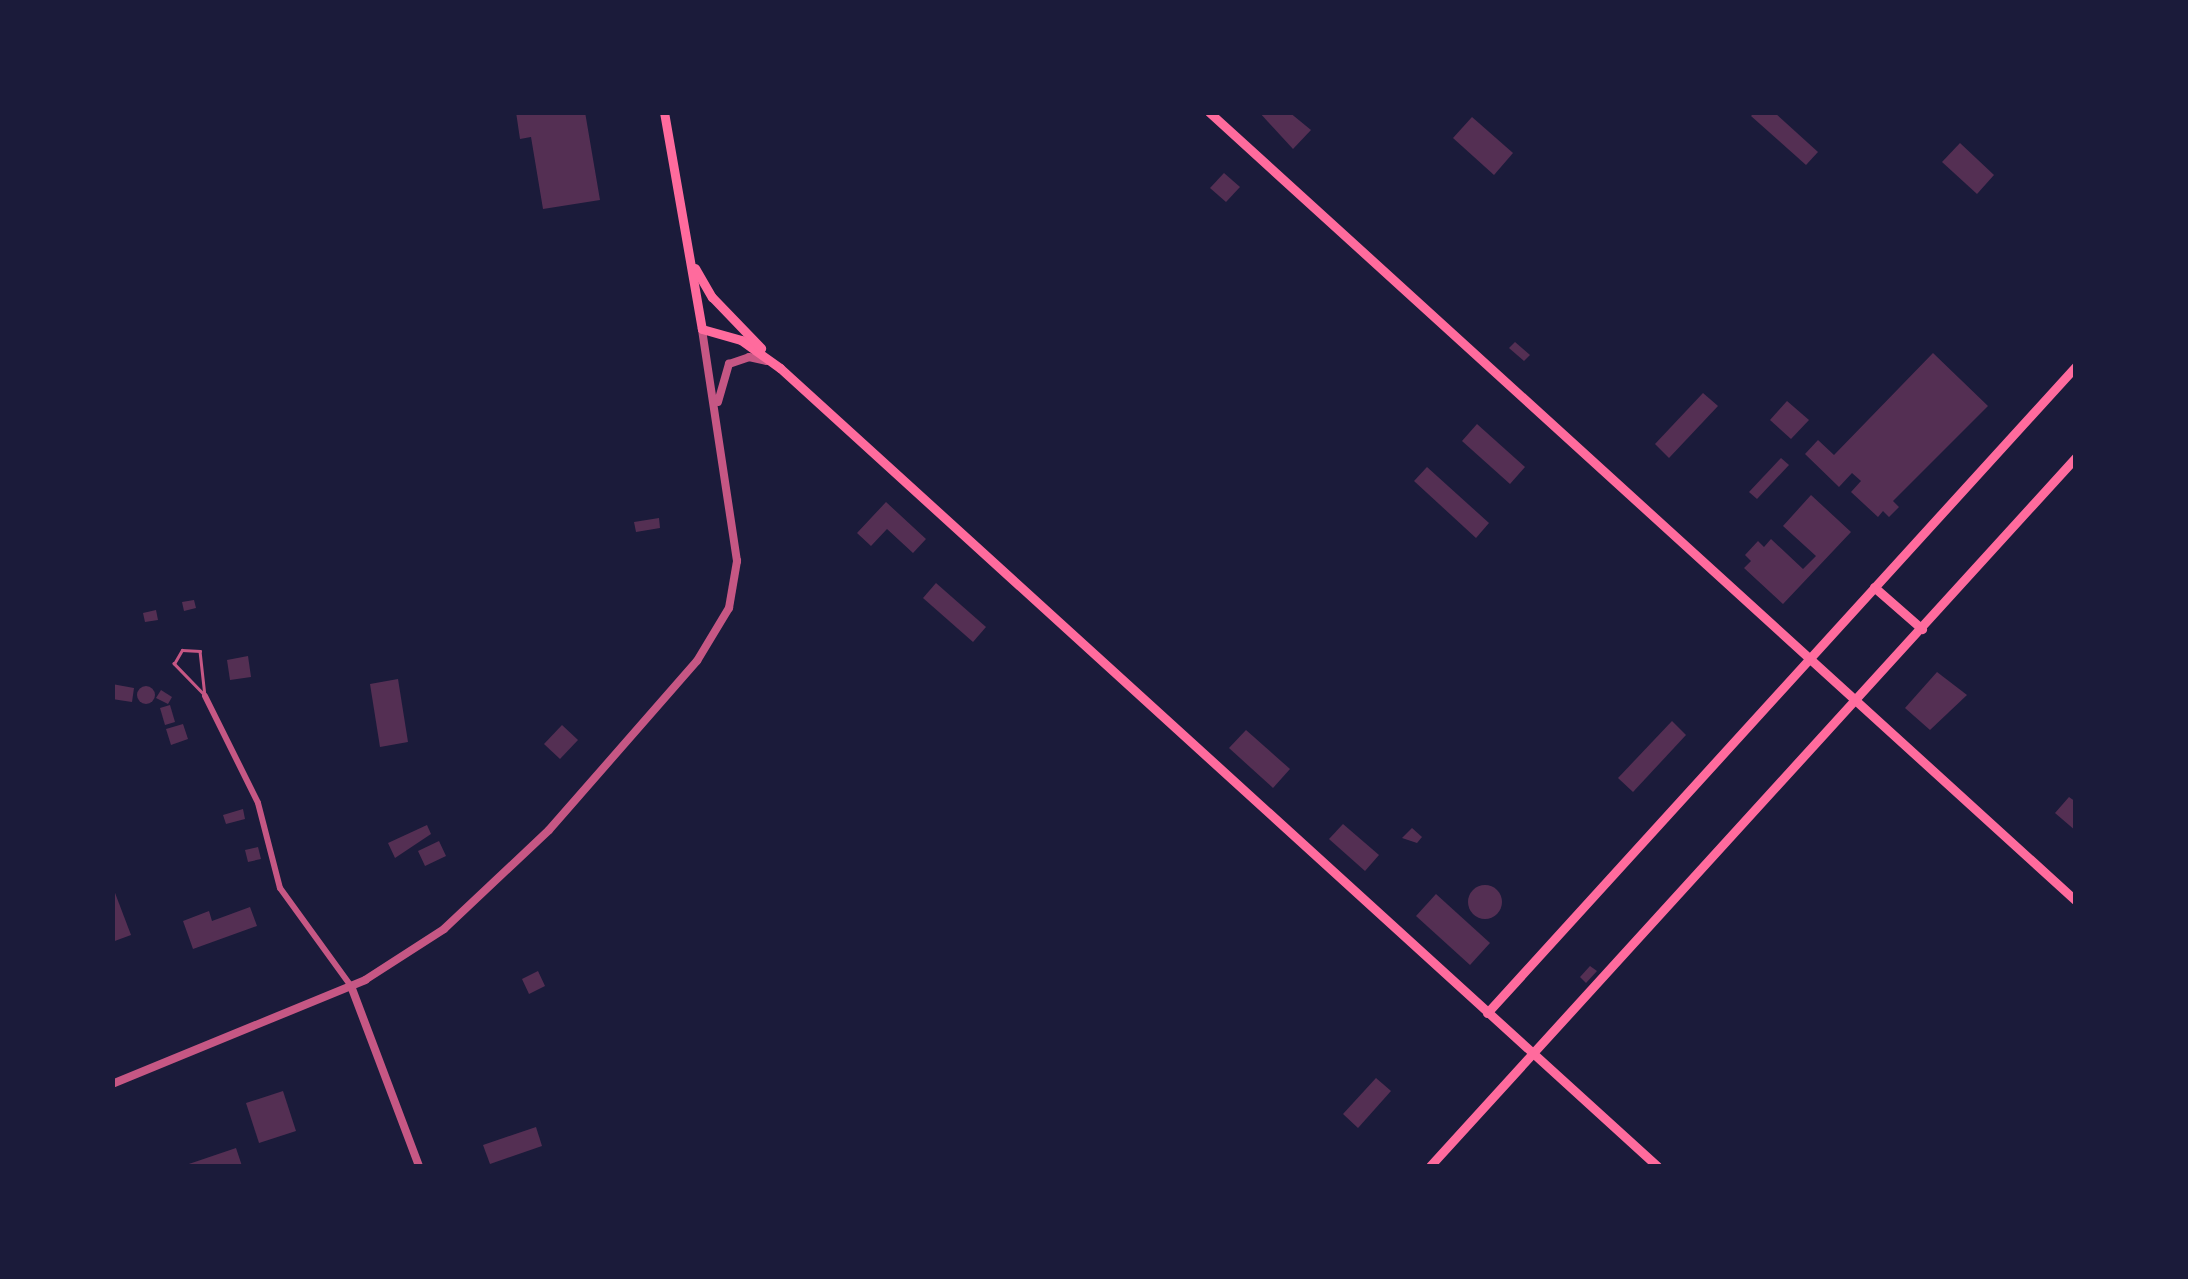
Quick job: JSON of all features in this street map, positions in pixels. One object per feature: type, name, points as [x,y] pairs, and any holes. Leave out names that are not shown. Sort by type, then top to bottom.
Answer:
[{"type":"main road","points":[[664,112],[702,329],[741,340],[780,368]]},
{"type":"main road","points":[[1212,113],[1806,660],[2076,901]]},
{"type":"main road","points":[[689,256],[712,297],[780,368],[1657,1166]]},
{"type":"main road","points":[[1488,1013],[2076,366]]},
{"type":"main road","points":[[1430,1166],[1856,703],[2076,456]]},
{"type":"main road","points":[[1874,587],[1922,629]]},
{"type":"street","points":[[112,1084],[351,986],[422,944],[497,882],[714,638],[729,608],[737,560],[702,329]]},
{"type":"street","points":[[716,412],[729,364],[748,357],[780,368]]},
{"type":"street","points":[[205,696],[254,791],[280,888],[351,986],[419,1166]]},
{"type":"lane","points":[[182,650],[200,651],[205,696],[174,664],[182,650]]},
{"type":"building","points":[[516,112],[585,112],[600,200],[543,209],[531,137],[520,139]]},
{"type":"building","points":[[1259,112],[1289,112],[1311,130],[1293,149]]},
{"type":"building","points":[[1755,112],[1774,112],[1818,152],[1806,165],[1751,116]]},
{"type":"building","points":[[1472,117],[1513,153],[1494,175],[1453,138]]},
{"type":"building","points":[[1960,143],[1994,175],[1977,194],[1942,162]]},
{"type":"building","points":[[1224,173],[1240,187],[1226,202],[1210,188]]},
{"type":"building","points":[[1515,342],[1530,355],[1524,361],[1509,348]]},
{"type":"building","points":[[1933,353],[1988,406],[1893,501],[1899,507],[1889,517],[1883,511],[1878,517],[1851,492],[1861,481],[1852,473],[1839,487],[1805,454],[1818,440],[1834,455]]},
{"type":"building","points":[[1703,393],[1718,406],[1669,458],[1655,444]]},
{"type":"building","points":[[1787,401],[1809,420],[1791,439],[1770,420]]},
{"type":"building","points":[[1477,424],[1525,467],[1510,484],[1462,441]]},
{"type":"building","points":[[1781,458],[1789,465],[1757,499],[1749,492]]},
{"type":"building","points":[[1427,467],[1489,523],[1476,538],[1414,481]]},
{"type":"building","points":[[1811,495],[1851,532],[1783,604],[1744,568],[1751,561],[1745,555],[1758,541],[1764,547],[1771,539],[1803,569],[1816,556],[1783,526]]},
{"type":"building","points":[[886,502],[926,539],[913,553],[887,529],[871,546],[857,533]]},
{"type":"building","points":[[659,518],[660,528],[636,532],[634,522]]},
{"type":"building","points":[[936,583],[986,627],[973,642],[923,598]]},
{"type":"building","points":[[194,600],[196,608],[184,611],[182,602]]},
{"type":"building","points":[[156,610],[158,620],[145,622],[143,613]]},
{"type":"building","points":[[248,656],[251,677],[230,680],[227,660]]},
{"type":"building","points":[[1937,672],[1967,695],[1930,730],[1905,708]]},
{"type":"building","points":[[398,679],[408,742],[380,747],[370,684]]},
{"type":"building","points":[[112,684],[134,688],[132,702],[112,699]]},
{"type":"building","points":[[146,686],[155,695],[146,704],[137,695]]},
{"type":"building","points":[[161,690],[172,697],[168,704],[156,698]]},
{"type":"building","points":[[170,705],[175,722],[165,725],[160,708]]},
{"type":"building","points":[[1672,721],[1686,735],[1633,792],[1618,778]]},
{"type":"building","points":[[183,724],[188,739],[171,745],[166,729]]},
{"type":"building","points":[[562,725],[578,740],[560,759],[544,744]]},
{"type":"building","points":[[1246,730],[1290,769],[1273,788],[1229,748]]},
{"type":"building","points":[[2069,797],[2076,802],[2076,831],[2055,813]]},
{"type":"building","points":[[243,809],[245,819],[226,824],[223,815]]},
{"type":"building","points":[[1343,824],[1379,855],[1365,871],[1329,839]]},
{"type":"building","points":[[427,825],[431,834],[395,858],[388,843]]},
{"type":"building","points":[[1412,828],[1422,837],[1417,843],[1402,838]]},
{"type":"building","points":[[439,841],[446,856],[425,866],[418,851]]},
{"type":"building","points":[[258,847],[261,859],[248,862],[245,850]]},
{"type":"building","points":[[112,885],[131,935],[112,942]]},
{"type":"building","points":[[1485,885],[1497,890],[1502,902],[1497,914],[1485,919],[1473,914],[1468,902],[1473,890]]},
{"type":"building","points":[[1436,894],[1490,943],[1470,965],[1416,916]]},
{"type":"building","points":[[250,907],[257,926],[193,949],[183,921],[209,911],[212,921]]},
{"type":"building","points":[[1590,966],[1597,971],[1586,983],[1580,977]]},
{"type":"building","points":[[538,971],[545,986],[529,994],[522,979]]},
{"type":"building","points":[[1376,1078],[1391,1091],[1358,1128],[1343,1114]]},
{"type":"building","points":[[283,1091],[296,1131],[259,1143],[246,1103]]},
{"type":"building","points":[[536,1127],[542,1146],[490,1164],[483,1145]]},
{"type":"building","points":[[236,1148],[242,1166],[183,1166]]}]
